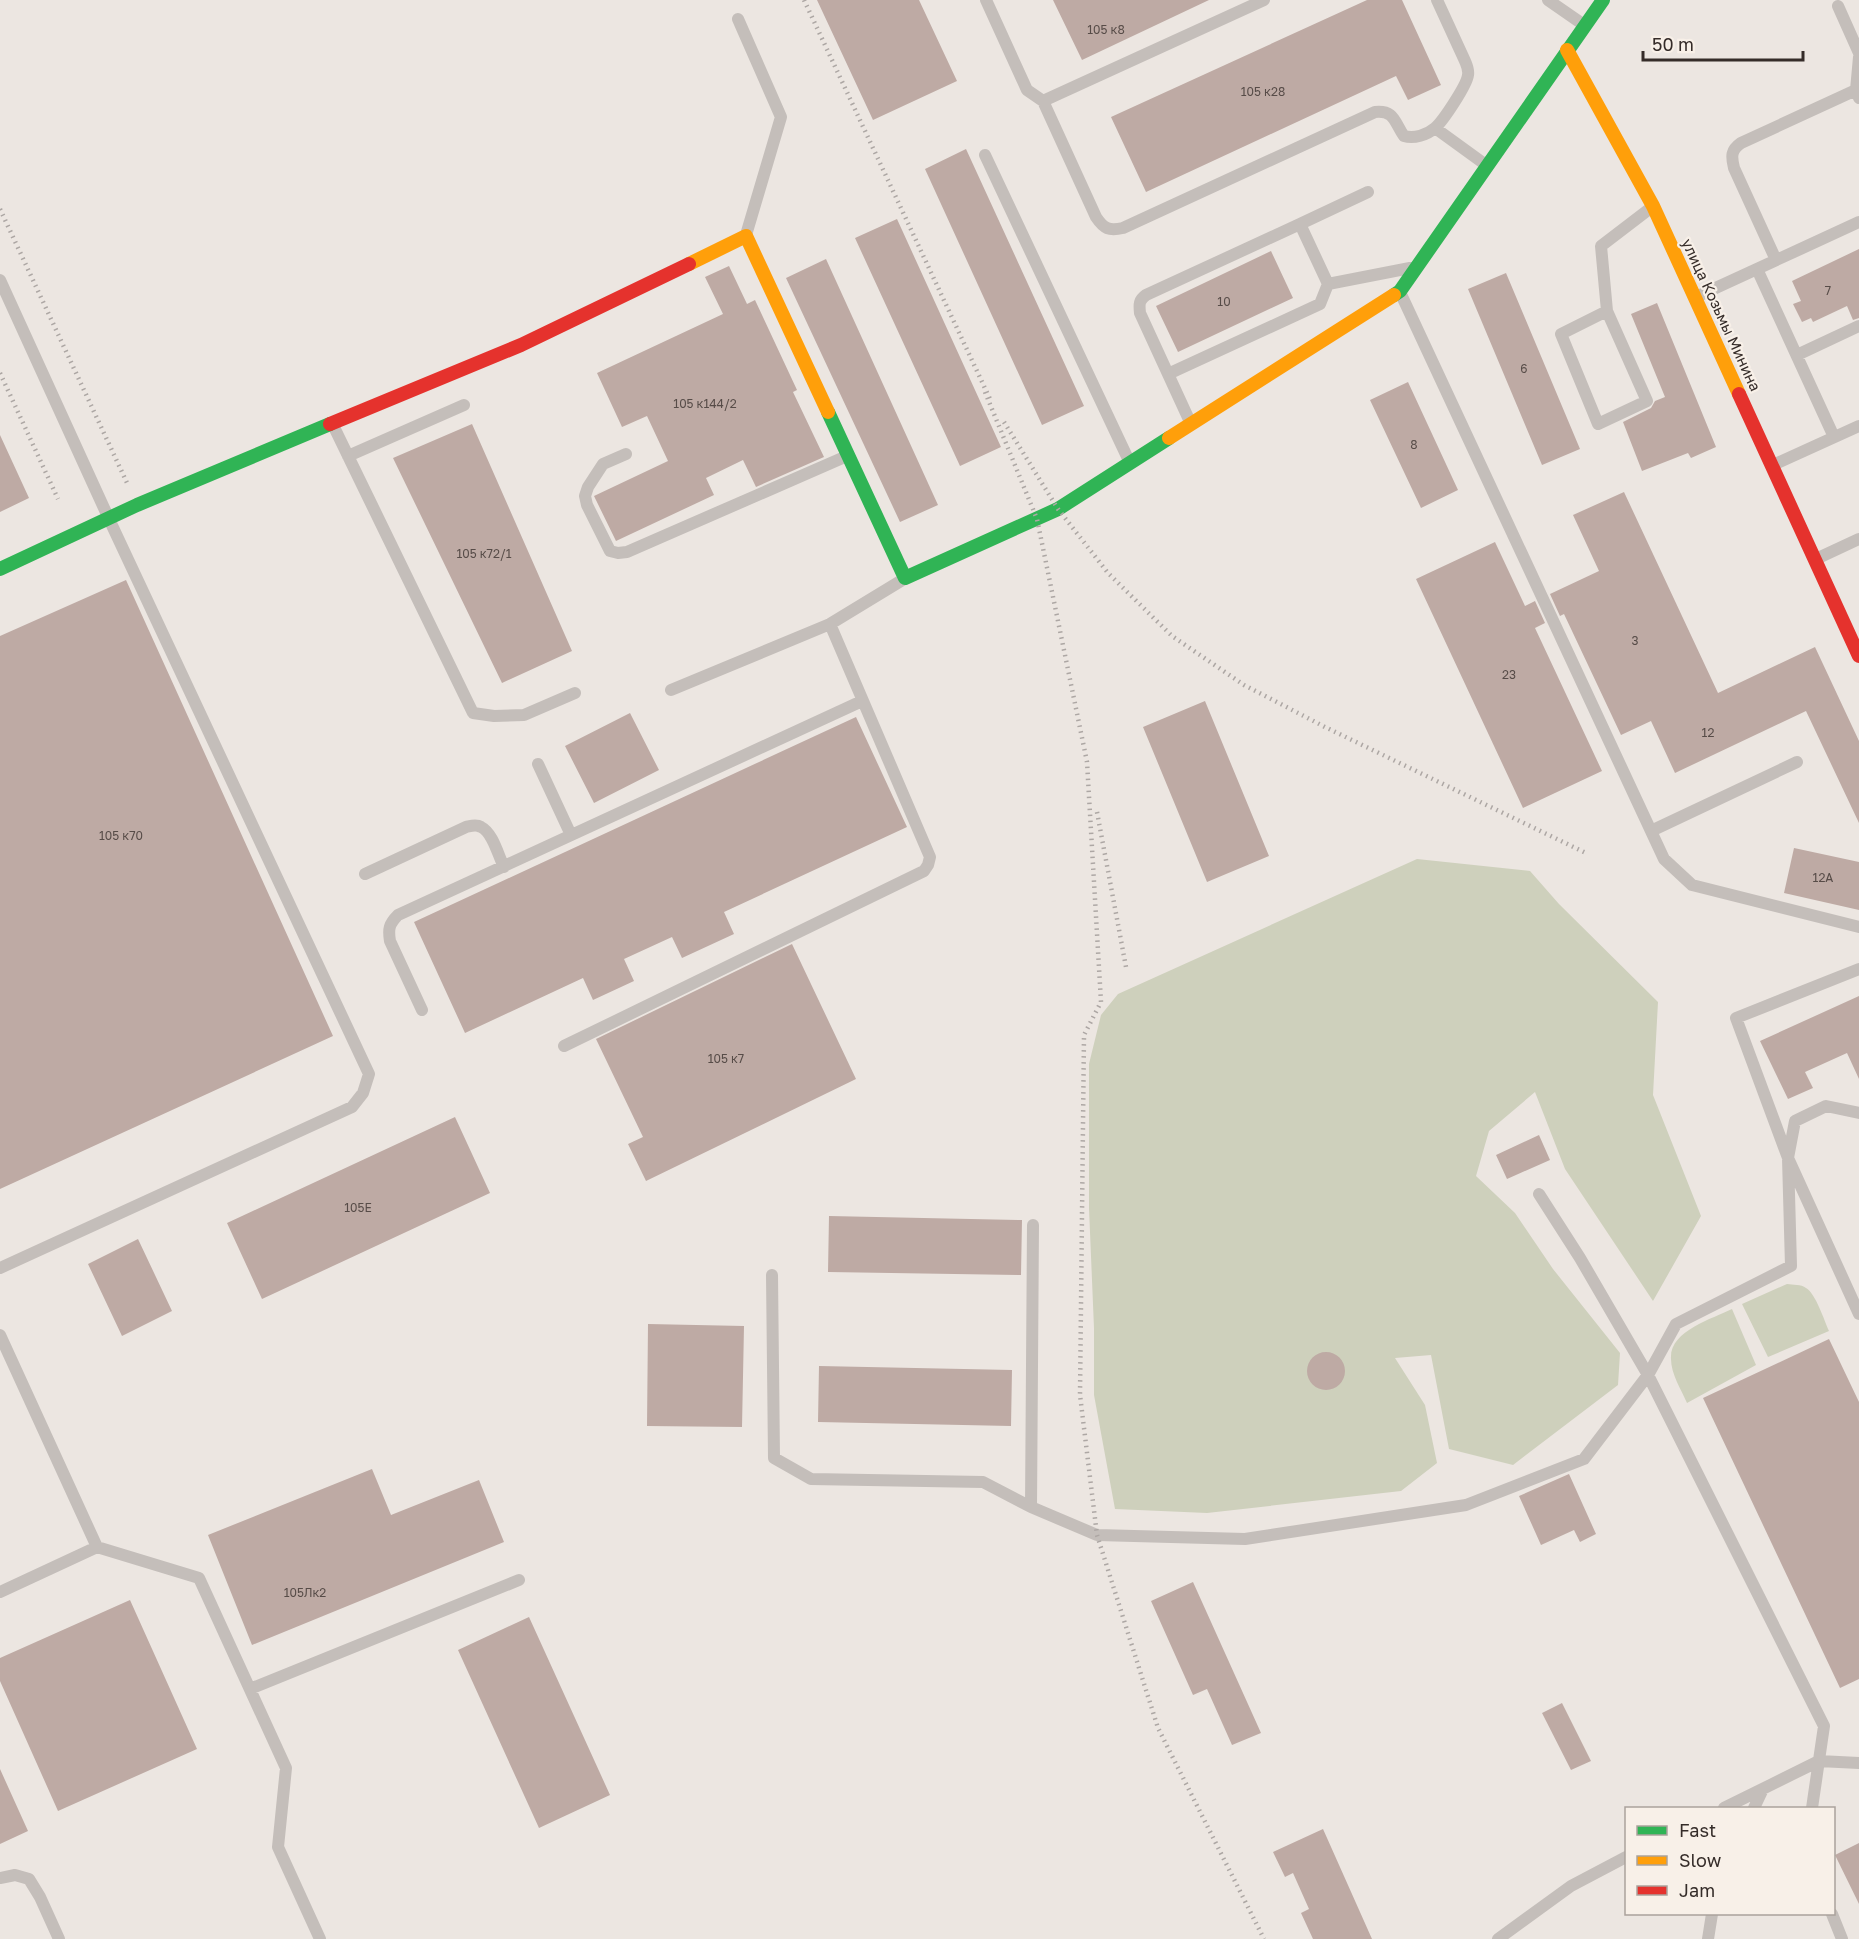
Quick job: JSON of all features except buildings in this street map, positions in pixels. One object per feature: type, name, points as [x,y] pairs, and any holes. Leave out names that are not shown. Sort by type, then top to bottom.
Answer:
[{"type":"street","points":[[0,569],[137,505],[521,345],[746,236],[906,578],[1058,509],[1400,291],[1603,0]]},
{"type":"street","name":"улица Козьмы Минина","points":[[1568,50],[1653,206],[1859,656]]},
{"type":"lane","points":[[986,0],[1028,90],[1043,101],[1096,217],[1103,227],[1111,230],[1123,228],[1375,112],[1390,113],[1404,136],[1417,137],[1435,128],[1463,89],[1468,77],[1468,70],[1437,0]]},
{"type":"lane","points":[[1043,101],[1264,0]]},
{"type":"lane","points":[[1548,0],[1585,26]]},
{"type":"lane","points":[[1776,260],[1731,158],[1734,148],[1741,143],[1857,94],[1859,55],[1838,6]]},
{"type":"lane","points":[[738,19],[781,117],[746,236]]},
{"type":"lane","points":[[1435,128],[1487,165]]},
{"type":"lane","points":[[985,155],[1130,463]]},
{"type":"lane","points":[[1191,424],[1140,313],[1141,298],[1368,192]]},
{"type":"lane","points":[[1607,311],[1561,334],[1598,424],[1647,401],[1607,311],[1601,246],[1653,206]]},
{"type":"lane","points":[[1695,297],[1859,222]]},
{"type":"lane","points":[[1168,374],[1320,304],[1328,284],[1300,224]]},
{"type":"lane","points":[[1328,284],[1417,267]]},
{"type":"lane","points":[[1757,269],[1834,437]]},
{"type":"lane","points":[[0,280],[109,519],[369,1074],[363,1093],[352,1107],[0,1268]]},
{"type":"lane","points":[[1400,291],[1664,859],[1692,885],[1859,927]]},
{"type":"lane","points":[[1797,355],[1859,326]]},
{"type":"lane","points":[[348,456],[464,405]]},
{"type":"lane","points":[[333,423],[472,713],[494,716],[524,715],[575,693]]},
{"type":"lane","points":[[1772,466],[1859,426]]},
{"type":"lane","points":[[626,454],[603,464],[585,495],[587,506],[604,543],[610,551],[618,553],[627,552],[848,456]]},
{"type":"lane","points":[[1815,559],[1859,539]]},
{"type":"lane","points":[[671,690],[830,624],[906,578]]},
{"type":"lane","points":[[564,1046],[924,871],[928,865],[930,857],[830,624]]},
{"type":"lane","points":[[422,1010],[390,941],[388,929],[398,915],[862,701]]},
{"type":"lane","points":[[1651,831],[1797,762]]},
{"type":"lane","points":[[538,764],[571,835]]},
{"type":"lane","points":[[364,873],[475,825],[482,827],[488,834],[504,867]]},
{"type":"lane","points":[[1859,969],[1736,1018],[1788,1158],[1859,1314]]},
{"type":"lane","points":[[772,1275],[774,1458],[811,1479],[983,1482],[1031,1507],[1097,1535],[1245,1539],[1466,1505],[1584,1459],[1648,1374],[1676,1324],[1791,1266],[1788,1158],[1795,1121],[1826,1106],[1859,1113]]},
{"type":"lane","points":[[1539,1194],[1580,1258],[1648,1374],[1824,1726],[1812,1807]]},
{"type":"lane","points":[[1031,1507],[1033,1225]]},
{"type":"lane","points":[[0,1335],[97,1548]]},
{"type":"lane","points":[[0,1592],[97,1548],[199,1578],[286,1768],[278,1847],[320,1939]]},
{"type":"lane","points":[[250,1689],[519,1580]]},
{"type":"lane","points":[[1728,1807],[1819,1761],[1859,1763]]},
{"type":"lane","points":[[1755,1807],[1763,1789]]},
{"type":"lane","points":[[1498,1939],[1571,1886],[1625,1858]]},
{"type":"lane","points":[[0,1878],[15,1875],[29,1879],[59,1939]]},
{"type":"lane","points":[[1708,1939],[1712,1915]]},
{"type":"lane","points":[[1832,1915],[1842,1939]]},
{"type":"green space","points":[[1417,859],[1530,871],[1559,904],[1658,1002],[1653,1095],[1701,1216],[1653,1301],[1565,1169],[1535,1092],[1489,1131],[1476,1176],[1515,1213],[1553,1269],[1620,1353],[1618,1385],[1513,1465],[1449,1449],[1431,1355],[1395,1358],[1425,1405],[1437,1463],[1401,1491],[1207,1513],[1115,1509],[1094,1395],[1089,1208],[1089,1064],[1101,1015],[1118,994]]},
{"type":"green space","points":[[1787,1284],[1802,1286],[1810,1291],[1829,1331],[1768,1357],[1742,1304]]},
{"type":"green space","points":[[1732,1309],[1756,1365],[1687,1403],[1673,1370],[1672,1349],[1677,1341],[1693,1327]]},
{"type":"railway","points":[[804,0],[990,399]]},
{"type":"railway","points":[[0,209],[128,485]]},
{"type":"railway","points":[[0,373],[58,499]]},
{"type":"railway","points":[[985,392],[1037,519],[1087,762],[1101,1002],[1084,1035],[1080,1395],[1097,1535],[1158,1728],[1264,1939]]},
{"type":"railway","points":[[1004,422],[1058,509],[1108,573],[1172,636],[1244,685],[1325,727],[1588,854]]},
{"type":"railway","points":[[1097,812],[1126,967]]},
{"type":"traffic: fast","points":[[1394,295],[1400,291],[1603,0]]},
{"type":"traffic: fast","points":[[828,412],[905,578],[1058,509],[1169,438]]},
{"type":"traffic: fast","points":[[0,569],[137,505],[330,424]]},
{"type":"traffic: slow","points":[[1567,50],[1653,206],[1739,394]]},
{"type":"traffic: slow","points":[[689,264],[746,236],[828,412]]},
{"type":"traffic: slow","points":[[1169,438],[1394,295]]},
{"type":"traffic: jam","points":[[330,424],[521,345],[689,264]]},
{"type":"traffic: jam","points":[[1739,394],[1859,656]]}]
